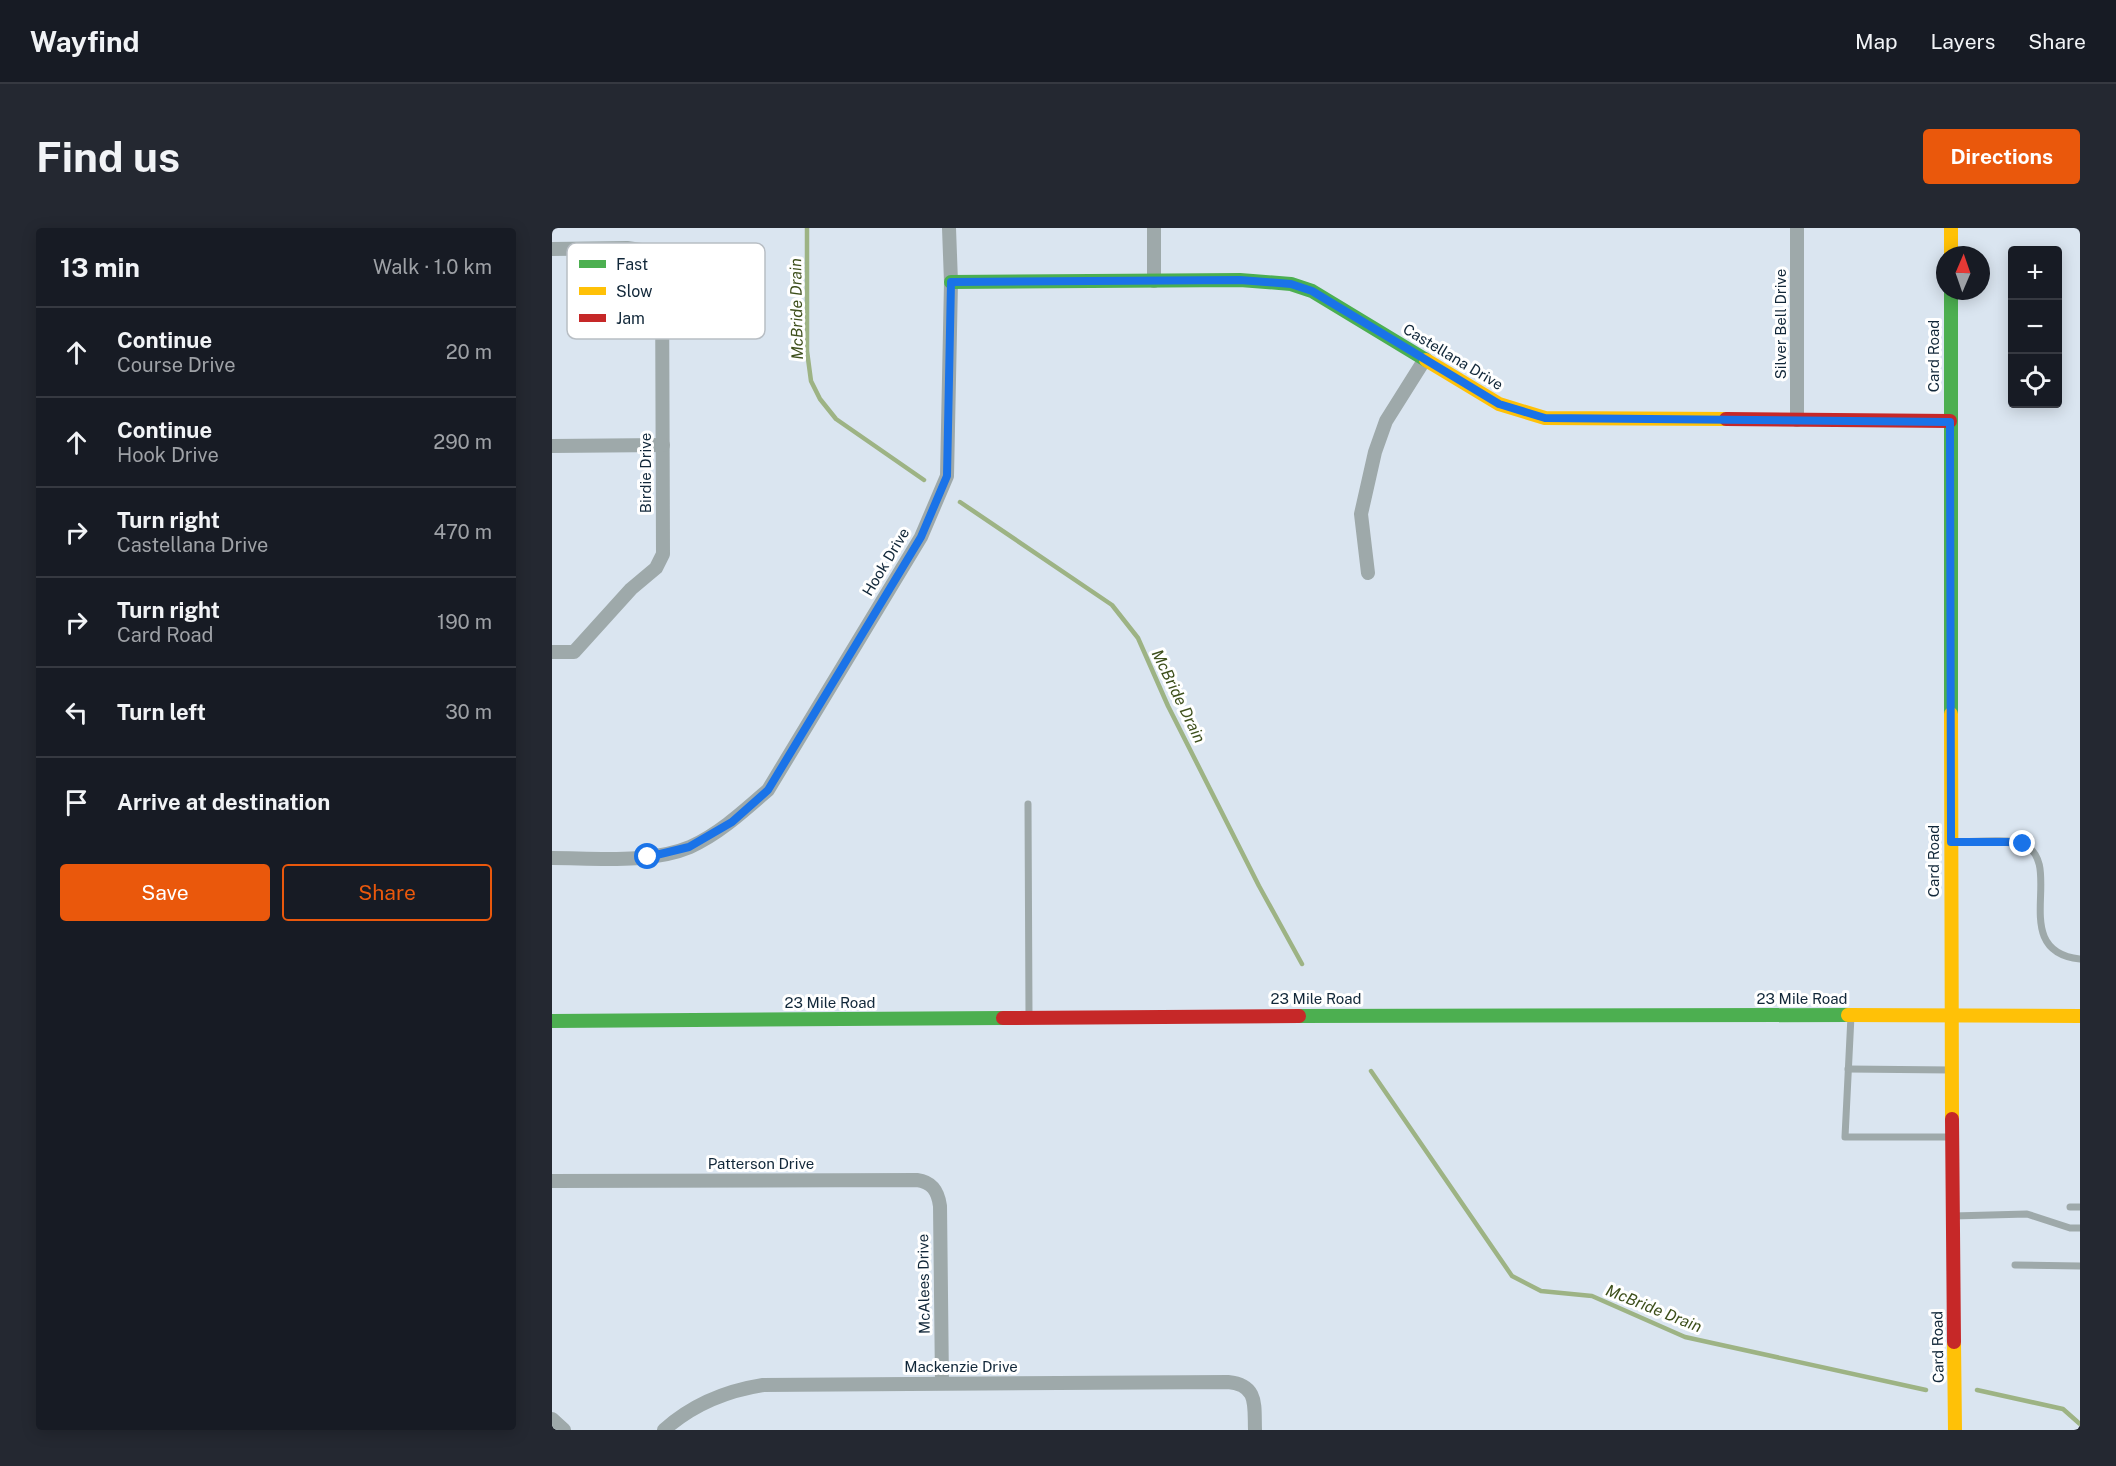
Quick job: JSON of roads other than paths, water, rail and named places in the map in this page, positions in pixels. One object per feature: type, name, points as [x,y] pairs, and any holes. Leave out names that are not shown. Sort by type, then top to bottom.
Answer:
[{"type":"street","name":"Hook Drive","points":[[552,858],[648,857],[689,847],[732,822],[768,790],[921,537],[947,476],[951,282],[949,228]]},
{"type":"street","points":[[1154,228],[1154,281]]},
{"type":"street","name":"Silver Bell Drive","points":[[1797,228],[1797,420]]},
{"type":"street","points":[[1951,228],[1951,246]]},
{"type":"street","name":"Birdie Drive","points":[[552,249],[567,249]]},
{"type":"street","name":"Castellana Drive","points":[[951,282],[1264,281],[1302,287],[1499,404],[1545,418],[1950,422]]},
{"type":"street","name":"Card Road","points":[[1951,300],[1951,1016],[1955,1430]]},
{"type":"street","name":"Birdie Drive","points":[[552,652],[574,652],[631,589],[656,568],[663,554],[662,339]]},
{"type":"street","points":[[1368,573],[1361,514],[1375,452],[1386,421],[1425,359]]},
{"type":"street","points":[[552,446],[663,445]]},
{"type":"street","name":"23 Mile Road","points":[[552,1021],[1647,1014],[2080,1016]]},
{"type":"street","name":"Patterson Drive","points":[[552,1181],[917,1180],[927,1183],[936,1190],[940,1206],[939,1220]]},
{"type":"street","name":"McAlees Drive","points":[[939,1220],[942,1383]]},
{"type":"street","name":"Mackenzie Drive","points":[[664,1430],[690,1409],[707,1400],[743,1388],[784,1383],[1228,1382],[1242,1385],[1252,1393],[1255,1430]]},
{"type":"street","points":[[552,1419],[564,1430]]},
{"type":"lane","points":[[1028,804],[1029,1018]]},
{"type":"lane","points":[[1951,842],[2008,842],[2023,844],[2033,852],[2039,863],[2041,929],[2046,941],[2055,951],[2080,959]]},
{"type":"lane","points":[[1851,1016],[1845,1137],[1952,1137]]},
{"type":"lane","points":[[1848,1069],[1952,1070]]},
{"type":"lane","points":[[2070,1207],[2080,1207]]},
{"type":"lane","points":[[1953,1216],[2027,1214],[2070,1228],[2080,1228]]},
{"type":"lane","points":[[2015,1265],[2080,1266]]},
{"type":"waterway","name":"McBride Drain","points":[[807,228],[807,351],[811,381],[820,399],[836,419],[924,480]]},
{"type":"waterway","name":"McBride Drain","points":[[960,502],[1112,605],[1138,638],[1168,706],[1259,886],[1302,964]]},
{"type":"waterway","name":"McBride Drain","points":[[1371,1071],[1512,1276],[1541,1291],[1592,1296],[1685,1337],[1926,1390]]},
{"type":"waterway","name":"McBride Drain","points":[[1977,1390],[2063,1409],[2080,1424]]}]
